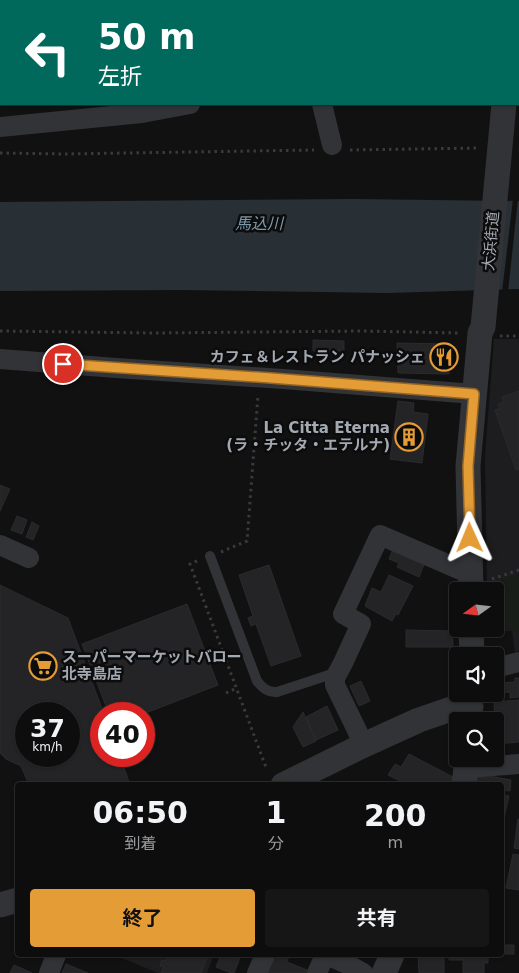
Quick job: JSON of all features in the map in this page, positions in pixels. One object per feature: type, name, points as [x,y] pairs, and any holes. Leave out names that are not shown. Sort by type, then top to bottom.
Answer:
[{"type":"street","points":[[0,127],[180,105]]},
{"type":"street","points":[[322,105],[331,148]]},
{"type":"street","name":"大浜街道","points":[[477,582],[468,466],[504,105]]},
{"type":"street","points":[[0,359],[474,394]]},
{"type":"street","points":[[364,745],[335,685],[335,678],[361,624],[344,614],[380,536],[477,582]]},
{"type":"street","points":[[0,545],[28,558]]},
{"type":"street","points":[[504,666],[519,662]]},
{"type":"street","points":[[275,778],[364,745],[419,720],[454,708],[471,707]]},
{"type":"street","points":[[466,771],[519,764]]},
{"type":"street","points":[[0,906],[15,901]]},
{"type":"street","points":[[49,973],[55,957]]},
{"type":"street","points":[[257,973],[264,957]]},
{"type":"street","points":[[317,973],[325,957]]},
{"type":"street","points":[[331,957],[362,973]]},
{"type":"street","points":[[384,973],[391,957]]},
{"type":"lane","points":[[210,556],[260,686],[271,693],[339,671]]},
{"type":"path","points":[[0,152],[65,154],[331,148],[500,152]]},
{"type":"path","points":[[0,331],[153,333],[481,330],[498,336],[519,336]]},
{"type":"path","points":[[259,377],[247,542],[190,564],[237,688],[275,778]]},
{"type":"path","points":[[477,582],[519,571]]},
{"type":"path","points":[[226,693],[237,688]]},
{"type":"shaded area","points":[[494,339],[519,339],[519,651],[515,652],[512,631],[504,631],[504,582],[487,582],[485,455]]},
{"type":"shaded area","points":[[519,576],[519,631],[504,630],[504,582],[502,582],[501,579]]},
{"type":"shaded area","points":[[119,957],[213,957],[207,973],[158,973]]},
{"type":"water","name":"馬込川","points":[[353,199],[519,201],[519,289],[387,293],[183,290],[0,291],[0,202]]},
{"type":"pier","points":[[513,199],[518,199],[508,292],[502,292]]},
{"type":"building","points":[[313,340],[344,341],[344,351],[313,351]]},
{"type":"building","points":[[397,343],[449,344],[449,374],[398,373]]},
{"type":"building","points":[[519,391],[519,469],[516,470],[495,410],[500,409],[498,404],[504,402],[502,397]]},
{"type":"building","name":"La Citta Eterna (ラ・チッタ・エテルナ)","points":[[398,401],[414,403],[413,412],[428,414],[422,463],[390,459]]},
{"type":"building","points":[[0,485],[10,489],[0,511]]},
{"type":"building","points":[[17,516],[27,520],[22,534],[11,530]]},
{"type":"building","points":[[32,522],[39,526],[33,540],[26,537]]},
{"type":"building","points":[[393,549],[425,562],[419,577],[397,567],[399,563],[389,559]]},
{"type":"building","points":[[269,565],[301,656],[271,666],[256,624],[251,626],[248,618],[253,616],[239,575]]},
{"type":"building","points":[[389,575],[413,586],[398,615],[396,614],[392,621],[365,606],[372,588],[381,592]]},
{"type":"building","name":"スーパーマーケットバロー 北寺島店","points":[[0,585],[68,618],[100,702],[90,702],[90,767],[124,767],[129,782],[28,782],[21,767],[80,767],[80,702],[15,702],[15,763],[6,759],[0,753]]},
{"type":"building","points":[[187,604],[218,685],[155,709],[155,702],[104,702],[82,644]]},
{"type":"building","points":[[406,630],[449,631],[449,638],[452,638],[453,647],[406,647]]},
{"type":"building","points":[[515,678],[519,678],[519,697],[510,698],[510,692],[504,693],[504,683],[515,682]]},
{"type":"building","points":[[361,681],[370,701],[359,706],[350,686]]},
{"type":"building","points":[[519,700],[519,742],[504,743],[504,712],[494,712],[494,702]]},
{"type":"building","points":[[327,706],[338,730],[316,740],[306,717]]},
{"type":"building","points":[[303,712],[316,741],[303,747],[293,727]]},
{"type":"building","points":[[409,754],[453,777],[450,782],[402,782],[388,775],[395,764],[401,767]]},
{"type":"building","points":[[476,775],[511,780],[510,791],[504,790],[504,782],[474,782]]},
{"type":"building","points":[[504,795],[509,796],[504,818]]},
{"type":"building","points":[[519,819],[519,849],[514,848]]},
{"type":"building","points":[[513,854],[519,855],[519,890],[506,888]]},
{"type":"building","points":[[504,945],[514,945],[514,954],[504,954]]},
{"type":"building","points":[[167,957],[207,957],[201,973],[161,973],[164,967],[160,966],[162,960],[166,961]]},
{"type":"building","points":[[220,957],[240,957],[234,973],[216,967]]},
{"type":"building","points":[[273,957],[288,957],[287,962],[307,970],[306,973],[268,973]]},
{"type":"building","points":[[418,957],[444,957],[444,973],[419,973]]},
{"type":"building","points":[[449,957],[463,957],[463,960],[449,960]]},
{"type":"building","points":[[463,957],[488,957],[488,963],[484,963],[484,973],[463,973]]},
{"type":"building","points":[[66,964],[88,973],[62,973]]},
{"type":"building","points":[[14,965],[32,973],[10,973]]},
{"type":"place","name":"カフェ＆レストラン パナッシェ","points":[[444,357]]},
{"type":"place","name":"La Citta Eterna (ラ・チッタ・エテルナ)","points":[[409,437]]},
{"type":"place","name":"スーパーマーケットバロー 北寺島店","points":[[43,666]]},
{"type":"route","points":[[63,364],[474,394],[468,466],[470,538]]}]
